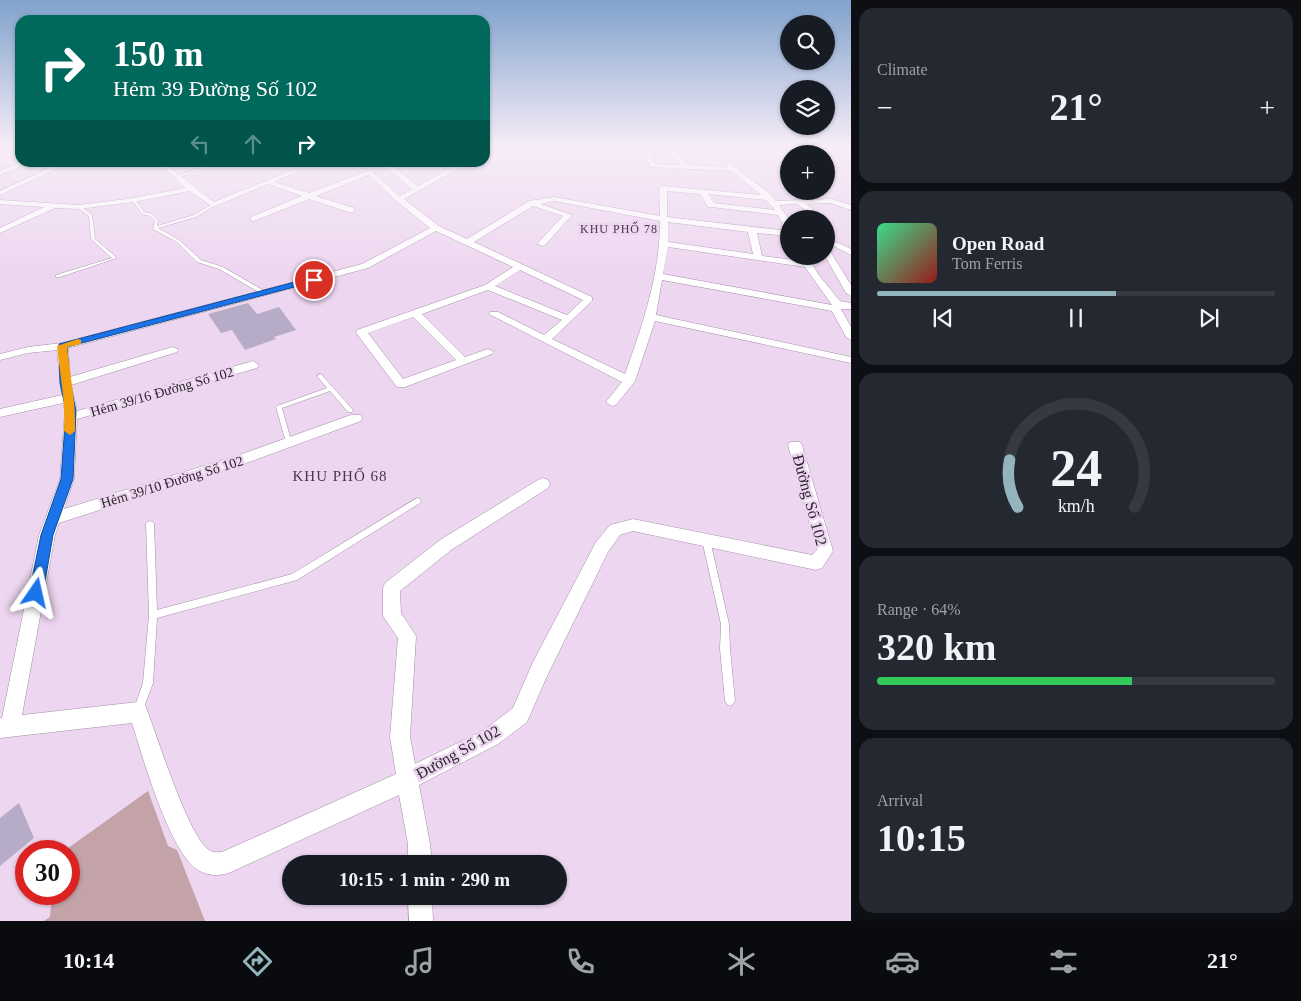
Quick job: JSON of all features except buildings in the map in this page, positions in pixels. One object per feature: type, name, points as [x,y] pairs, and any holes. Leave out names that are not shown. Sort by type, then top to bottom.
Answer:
[{"type":"street","points":[[0,202],[79,207],[108,199],[134,200],[181,191]]},
{"type":"street","points":[[194,191],[213,205],[247,191]]},
{"type":"street","points":[[294,191],[351,210]]},
{"type":"street","points":[[254,219],[322,191]]},
{"type":"street","points":[[390,191],[436,228],[590,299],[545,339]]},
{"type":"street","points":[[399,199],[411,191]]},
{"type":"street","points":[[612,402],[629,381],[651,318],[664,244],[663,191]]},
{"type":"street","points":[[693,191],[798,202],[831,201],[851,208]]},
{"type":"street","points":[[760,191],[780,211]]},
{"type":"street","points":[[703,192],[713,215],[752,229],[780,233]]},
{"type":"street","points":[[468,243],[532,203],[554,200],[645,218],[665,219],[713,215],[780,213]]},
{"type":"street","points":[[798,202],[809,210]]},
{"type":"street","points":[[532,203],[568,215],[541,244]]},
{"type":"street","points":[[0,231],[54,206]]},
{"type":"street","points":[[0,356],[62,346],[365,266],[436,228]]},
{"type":"street","points":[[752,229],[758,259]]},
{"type":"street","points":[[664,244],[758,259],[780,260]]},
{"type":"street","points":[[835,244],[851,252]]},
{"type":"street","points":[[808,265],[837,307],[851,337]]},
{"type":"street","points":[[835,265],[850,288]]},
{"type":"street","points":[[488,352],[401,384],[361,332],[488,287],[519,267]]},
{"type":"street","points":[[657,276],[837,307],[851,306]]},
{"type":"street","points":[[488,287],[569,319]]},
{"type":"street","points":[[415,313],[463,361]]},
{"type":"street","points":[[494,314],[629,381]]},
{"type":"street","points":[[651,318],[851,360]]},
{"type":"street","points":[[62,346],[70,417],[67,479],[47,535],[5,728],[138,712]]},
{"type":"street","points":[[65,383],[173,350]]},
{"type":"street","name":"Hẻm 39/16 Đường Số 102","points":[[70,417],[253,366]]},
{"type":"street","points":[[0,413],[68,398]]},
{"type":"street","name":"Hẻm 39/10 Đường Số 102","points":[[54,518],[205,473],[289,444],[353,414]]},
{"type":"street","name":"Đường Số 102","points":[[138,712],[180,828],[194,852],[206,862],[223,864],[407,780],[491,737],[520,715],[540,669],[602,547],[615,530],[633,525],[816,563],[825,552],[795,445]]},
{"type":"street","points":[[420,855],[400,737],[407,636],[392,616],[391,588],[419,563],[466,530],[543,484]]},
{"type":"street","points":[[420,905],[421,921]]},
{"type":"lane","points":[[134,200],[143,213],[151,215],[156,221],[154,228]]},
{"type":"lane","points":[[154,228],[195,216],[213,205]]},
{"type":"lane","points":[[58,276],[115,258],[93,239],[91,216],[79,207]]},
{"type":"lane","points":[[154,228],[178,241],[199,261],[221,268],[264,293]]},
{"type":"lane","name":"Hẻm 39/10 Đường Số 102","points":[[320,376],[353,414]]},
{"type":"lane","points":[[289,444],[279,407],[331,389]]},
{"type":"lane","points":[[153,615],[294,577],[417,501]]},
{"type":"lane","points":[[138,712],[148,683],[153,615],[150,524]]},
{"type":"lane","points":[[706,540],[725,624],[725,649],[730,701]]},
{"type":"shaded area","points":[[148,791],[168,846],[177,850],[205,921],[44,921],[50,917],[51,905],[80,905],[79,840]]},
{"type":"slow traffic","points":[[70,431],[71,411],[65,383],[62,346],[78,342]]},
{"type":"district","name":"KHU PHỐ 78","points":[[619,229]]},
{"type":"district","name":"KHU PHỐ 68","points":[[340,476]]},
{"type":"route","points":[[36,593],[47,535],[67,479],[71,411],[65,383],[62,346],[314,280]]}]
